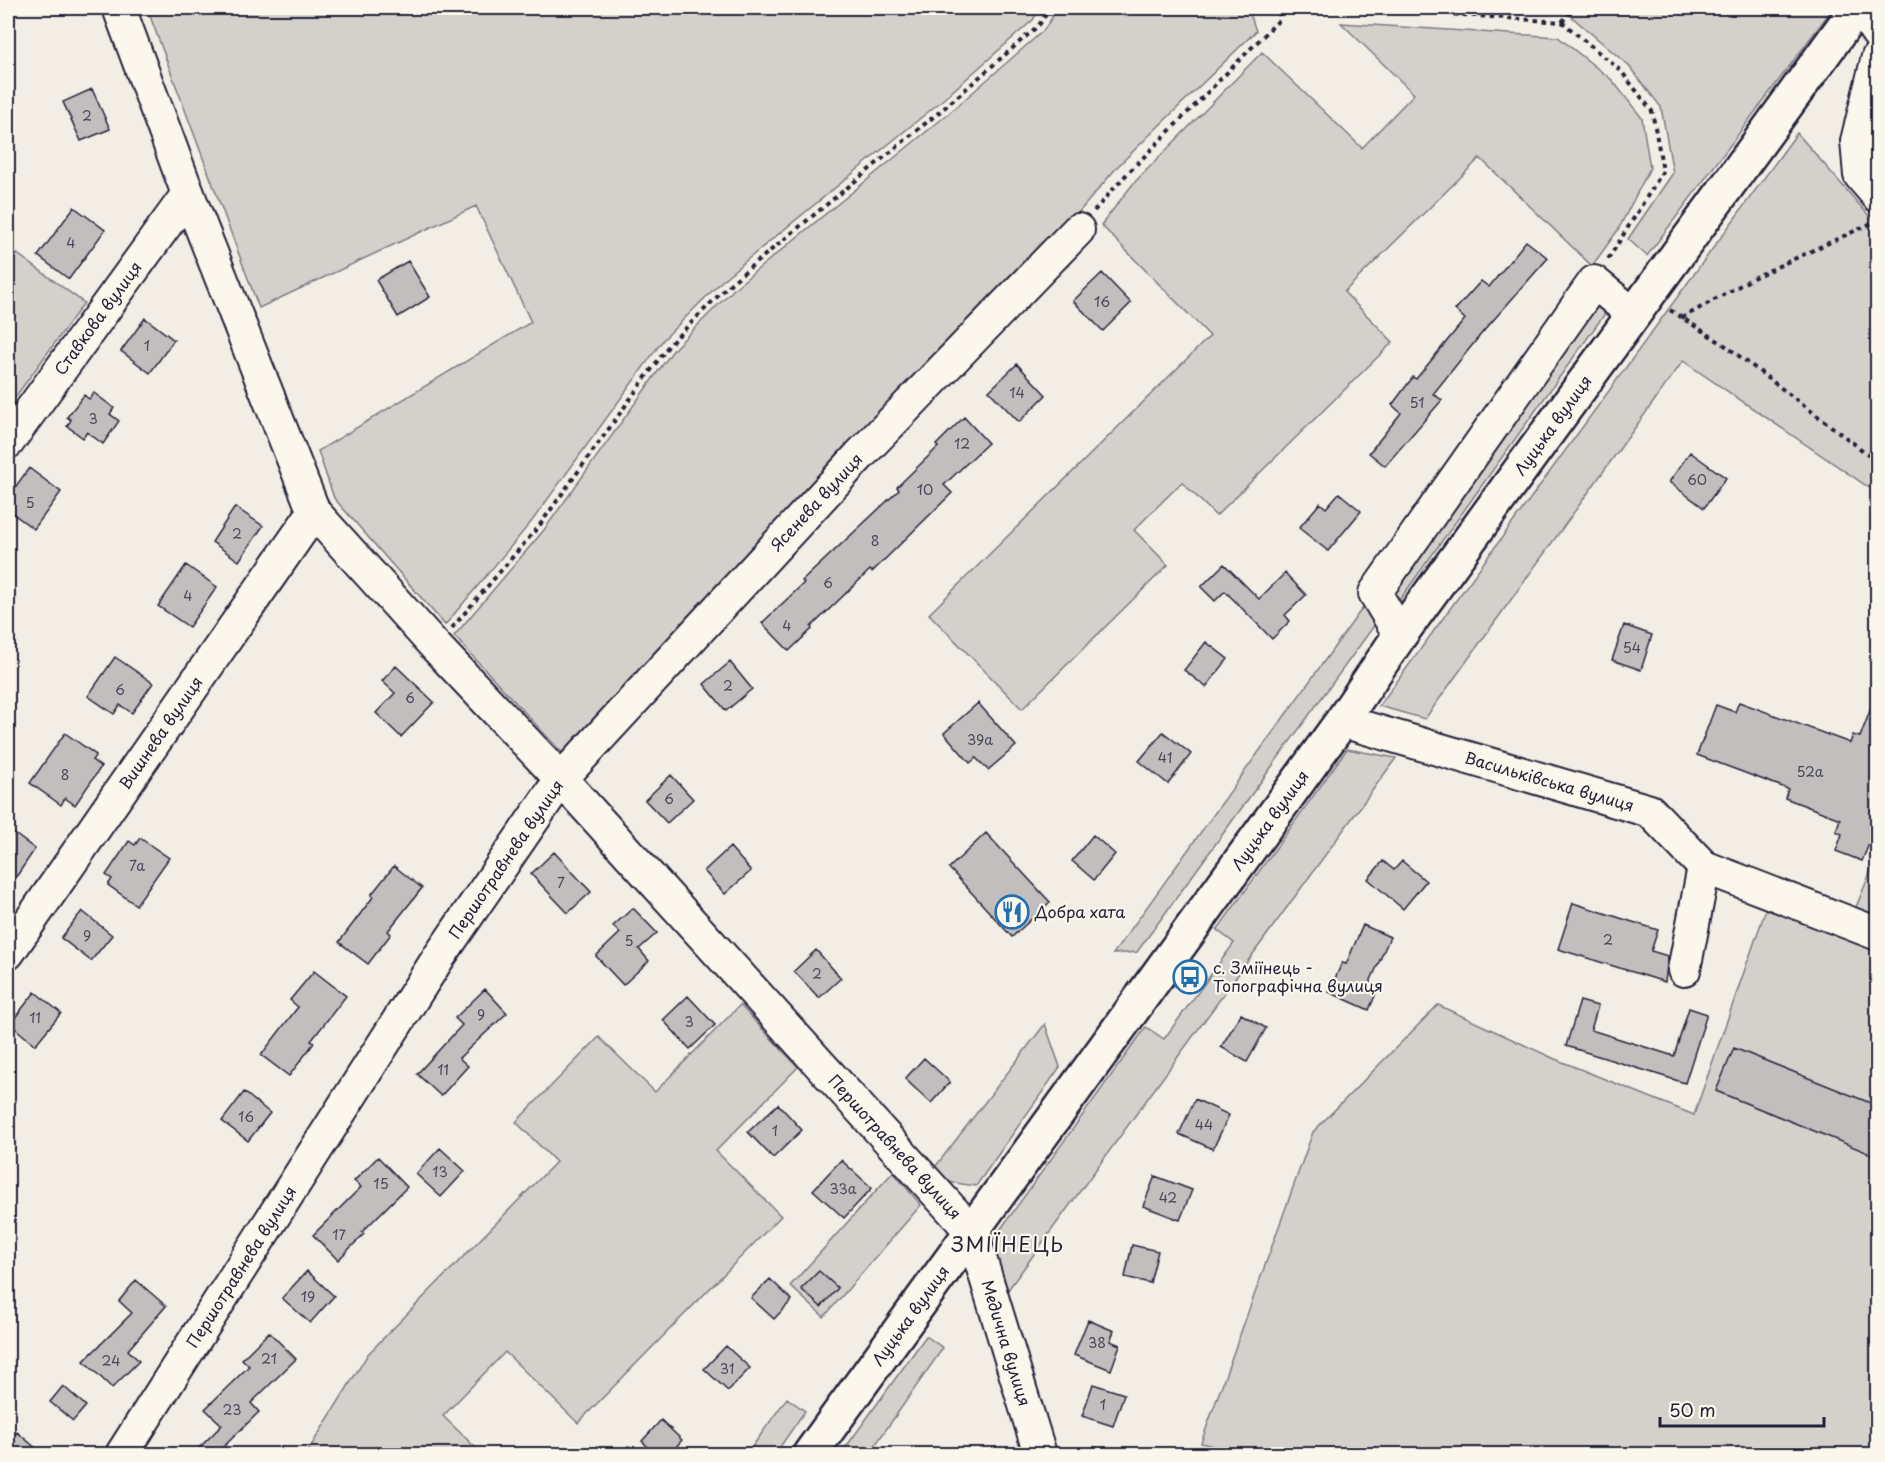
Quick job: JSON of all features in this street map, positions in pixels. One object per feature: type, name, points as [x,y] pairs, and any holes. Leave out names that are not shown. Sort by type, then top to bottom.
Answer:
[{"type":"main road","name":"Луцька вулиця","points":[[810,1455],[1342,721],[1400,635],[1856,9]]},
{"type":"street","points":[[119,8],[188,194],[314,512],[436,647],[561,779]]},
{"type":"street","points":[[1856,9],[1867,18],[1878,34]]},
{"type":"street","points":[[1878,57],[1857,141],[1860,176],[1878,196]]},
{"type":"street","name":"Ставкова вулиця","points":[[8,442],[188,194]]},
{"type":"street","name":"Ясенева вулиця","points":[[561,779],[860,456],[1078,230]]},
{"type":"street","points":[[1400,635],[1375,593],[1593,282],[1640,305]]},
{"type":"street","name":"Вишнева вулиця","points":[[8,953],[314,512]]},
{"type":"street","name":"Васильківська вулиця","points":[[1342,721],[1650,811],[1704,867]]},
{"type":"street","name":"Першотравнева вулиця","points":[[122,1455],[437,960],[561,779],[972,1232]]},
{"type":"street","points":[[1684,970],[1704,867],[1878,934]]},
{"type":"street","name":"Медична вулиця","points":[[972,1232],[1040,1455]]},
{"type":"path","points":[[436,647],[538,526],[669,345],[731,283],[944,109],[1039,25],[1050,8]]},
{"type":"path","points":[[1078,230],[1125,176],[1279,20],[1280,8]]},
{"type":"path","points":[[1364,8],[1562,22],[1622,71],[1652,111],[1663,171],[1593,282]]},
{"type":"path","points":[[1562,22],[1573,8]]},
{"type":"path","points":[[1682,318],[1755,277],[1878,220]]},
{"type":"path","points":[[1640,305],[1682,318],[1726,346],[1878,462]]},
{"type":"shaded area","points":[[147,8],[1040,8],[1033,20],[939,103],[726,277],[663,340],[532,521],[445,625],[334,498],[318,451],[531,322],[476,206],[259,308]]},
{"type":"shaded area","points":[[1058,8],[1248,8],[1256,31],[1118,166],[1073,219],[566,757],[454,636],[544,530],[674,349],[736,287],[948,114],[1044,30]]},
{"type":"shaded area","points":[[1513,8],[1833,8],[1647,256],[1628,239],[1673,173],[1661,107],[1628,65],[1566,12]]},
{"type":"shaded area","points":[[1341,23],[1558,37],[1612,80],[1642,118],[1650,168],[1618,230],[1592,266],[1480,158],[1344,292],[1393,342],[1216,516],[1182,482],[1134,530],[1168,565],[1022,709],[929,614],[1210,336],[1101,225],[1133,184],[1262,52],[1362,148],[1414,94]]},
{"type":"shaded area","points":[[1797,133],[1877,225],[1877,493],[1683,361],[1425,719],[1379,706]]},
{"type":"shaded area","points":[[8,247],[84,303],[8,407]]},
{"type":"shaded area","points":[[1595,298],[1609,308],[1399,601],[1385,591]]},
{"type":"shaded area","points":[[1369,599],[1379,619],[1137,952],[1113,954]]},
{"type":"shaded area","points":[[1347,749],[1396,758],[1005,1294],[990,1244],[1146,1027],[1164,1039],[1234,943],[1217,930]]},
{"type":"shaded area","points":[[1877,856],[1877,1454],[1243,1454],[1201,1443],[1313,1132],[1438,1005],[1555,1059],[1694,1115],[1766,909],[1844,936]]},
{"type":"shaded area","points":[[740,1005],[798,1067],[716,1151],[781,1216],[578,1423],[505,1352],[443,1416],[482,1454],[306,1454],[368,1354],[556,1162],[516,1122],[599,1037],[655,1092]]},
{"type":"shaded area","points":[[1045,1024],[1060,1067],[976,1186],[948,1182],[932,1171]]},
{"type":"shaded area","points":[[893,1172],[921,1205],[824,1317],[790,1286]]},
{"type":"shaded area","points":[[926,1336],[943,1348],[869,1454],[841,1454]]},
{"type":"shaded area","points":[[787,1398],[805,1411],[775,1454],[747,1454]]},
{"type":"building","points":[[92,89],[110,129],[81,141],[63,102]]},
{"type":"building","points":[[74,207],[105,230],[69,279],[38,256]]},
{"type":"building","points":[[1526,241],[1548,258],[1482,333],[1433,394],[1442,400],[1385,466],[1369,453],[1401,413],[1392,405],[1413,377],[1416,379],[1465,319],[1455,310],[1481,281],[1489,287]]},
{"type":"building","points":[[408,261],[430,297],[398,317],[376,280]]},
{"type":"building","points":[[1102,273],[1131,303],[1103,331],[1073,301]]},
{"type":"building","points":[[145,318],[174,340],[150,373],[121,351]]},
{"type":"building","points":[[1017,364],[1046,395],[1019,422],[989,391]]},
{"type":"building","points":[[94,393],[114,408],[110,414],[119,421],[103,444],[87,432],[83,438],[67,426],[71,420],[67,417],[84,395],[89,399]]},
{"type":"building","points":[[964,417],[988,443],[944,485],[952,493],[872,572],[870,570],[811,627],[812,629],[789,651],[762,623],[804,583],[802,581],[899,490],[897,487],[938,447],[936,445]]},
{"type":"building","points":[[1690,452],[1726,478],[1704,508],[1669,482]]},
{"type":"building","points":[[29,468],[61,492],[34,529],[8,510],[8,497]]},
{"type":"building","points":[[1339,493],[1361,511],[1328,551],[1299,528],[1320,503],[1326,508]]},
{"type":"building","points":[[235,507],[263,526],[239,561],[212,542]]},
{"type":"building","points":[[1224,564],[1259,599],[1285,573],[1306,595],[1285,615],[1290,621],[1272,639],[1225,591],[1215,601],[1201,587]]},
{"type":"building","points":[[186,565],[217,587],[189,627],[158,606]]},
{"type":"building","points":[[1624,625],[1652,635],[1641,670],[1612,660]]},
{"type":"building","points":[[1206,642],[1228,659],[1206,687],[1184,670]]},
{"type":"building","points":[[115,657],[153,683],[132,713],[120,705],[114,714],[88,696]]},
{"type":"building","points":[[730,662],[752,689],[726,711],[704,684]]},
{"type":"building","points":[[396,666],[434,702],[401,737],[376,713],[395,693],[382,681]]},
{"type":"building","points":[[1876,695],[1878,695],[1878,847],[1869,844],[1862,861],[1836,851],[1842,834],[1836,831],[1840,819],[1785,798],[1788,789],[1697,755],[1716,705],[1735,712],[1739,702],[1850,743],[1853,735],[1860,737]]},
{"type":"building","points":[[978,703],[1016,746],[988,770],[976,758],[970,763],[944,733]]},
{"type":"building","points":[[1163,732],[1191,754],[1168,784],[1139,761]]},
{"type":"building","points":[[65,733],[96,755],[92,760],[101,767],[75,805],[65,798],[61,805],[30,783]]},
{"type":"building","points":[[671,775],[693,799],[667,823],[645,800]]},
{"type":"building","points":[[8,829],[35,849],[8,889]]},
{"type":"building","points":[[986,833],[1050,902],[1012,937],[949,868]]},
{"type":"building","points":[[1093,835],[1115,854],[1094,880],[1072,861]]},
{"type":"building","points":[[140,838],[169,858],[136,905],[108,885],[112,879],[106,875],[129,841],[135,845]]},
{"type":"building","points":[[730,847],[751,871],[725,894],[704,871]]},
{"type":"building","points":[[554,852],[591,892],[568,913],[531,874]]},
{"type":"building","points":[[1383,861],[1394,870],[1402,861],[1426,881],[1403,909],[1368,879]]},
{"type":"building","points":[[394,866],[422,888],[388,931],[391,934],[368,964],[339,942]]},
{"type":"building","points":[[1573,903],[1658,930],[1651,951],[1668,956],[1665,982],[1558,949]]},
{"type":"building","points":[[633,908],[657,933],[639,949],[649,961],[623,985],[596,956],[620,933],[613,926]]},
{"type":"building","points":[[82,911],[112,935],[91,961],[61,938]]},
{"type":"building","points":[[1363,925],[1390,937],[1368,987],[1377,991],[1369,1010],[1329,992],[1342,963],[1346,964]]},
{"type":"building","points":[[816,950],[841,978],[819,998],[794,971]]},
{"type":"building","points":[[314,971],[346,996],[311,1041],[314,1043],[289,1076],[261,1055],[298,1007],[290,1000]]},
{"type":"building","points":[[485,989],[507,1013],[459,1058],[468,1066],[441,1096],[417,1074],[462,1025],[455,1018]]},
{"type":"building","points":[[35,992],[61,1013],[35,1045],[10,1024]]},
{"type":"building","points":[[688,996],[715,1025],[690,1049],[663,1020]]},
{"type":"building","points":[[1580,1001],[1598,1006],[1591,1030],[1674,1056],[1689,1008],[1707,1014],[1685,1083],[1566,1046]]},
{"type":"building","points":[[1241,1014],[1266,1028],[1247,1062],[1221,1047]]},
{"type":"building","points":[[1734,1048],[1878,1106],[1878,1157],[1716,1091]]},
{"type":"building","points":[[924,1058],[950,1082],[931,1103],[905,1079]]},
{"type":"building","points":[[244,1092],[270,1113],[248,1141],[222,1121]]},
{"type":"building","points":[[1195,1099],[1229,1115],[1213,1149],[1179,1134]]},
{"type":"building","points":[[778,1104],[802,1130],[773,1158],[748,1132]]},
{"type":"building","points":[[440,1148],[465,1171],[441,1197],[416,1174]]},
{"type":"building","points":[[378,1157],[407,1187],[338,1260],[313,1235],[361,1187],[354,1181]]},
{"type":"building","points":[[841,1160],[872,1188],[844,1218],[813,1190]]},
{"type":"building","points":[[1155,1176],[1192,1190],[1180,1220],[1143,1206]]},
{"type":"building","points":[[1132,1245],[1158,1251],[1150,1283],[1125,1277]]},
{"type":"building","points":[[307,1271],[334,1296],[310,1323],[282,1298]]},
{"type":"building","points":[[819,1271],[838,1288],[821,1307],[801,1289]]},
{"type":"building","points":[[770,1279],[792,1300],[774,1319],[751,1298]]},
{"type":"building","points":[[136,1280],[166,1306],[128,1350],[139,1361],[112,1388],[84,1361],[132,1313],[119,1301]]},
{"type":"building","points":[[1088,1320],[1114,1331],[1110,1341],[1120,1345],[1111,1370],[1074,1355]]},
{"type":"building","points":[[269,1332],[296,1359],[251,1403],[259,1412],[215,1455],[192,1455],[222,1425],[205,1409],[249,1366],[242,1359]]},
{"type":"building","points":[[726,1346],[750,1368],[728,1391],[704,1369]]},
{"type":"building","points":[[1093,1384],[1124,1394],[1113,1426],[1082,1416]]},
{"type":"building","points":[[63,1386],[86,1406],[73,1421],[50,1402]]},
{"type":"building","points":[[661,1420],[682,1440],[669,1455],[656,1455],[642,1441]]},
{"type":"building","points":[[17,1432],[44,1455],[8,1455],[8,1444]]},
{"type":"place","name":"Добра хата","points":[[1012,912]]},
{"type":"place","name":"с. Зміїнець - Топографічна вулиця","points":[[1190,977]]},
{"type":"district","name":"ЗМІЇНЕЦЬ","points":[[1008,1245]]}]
